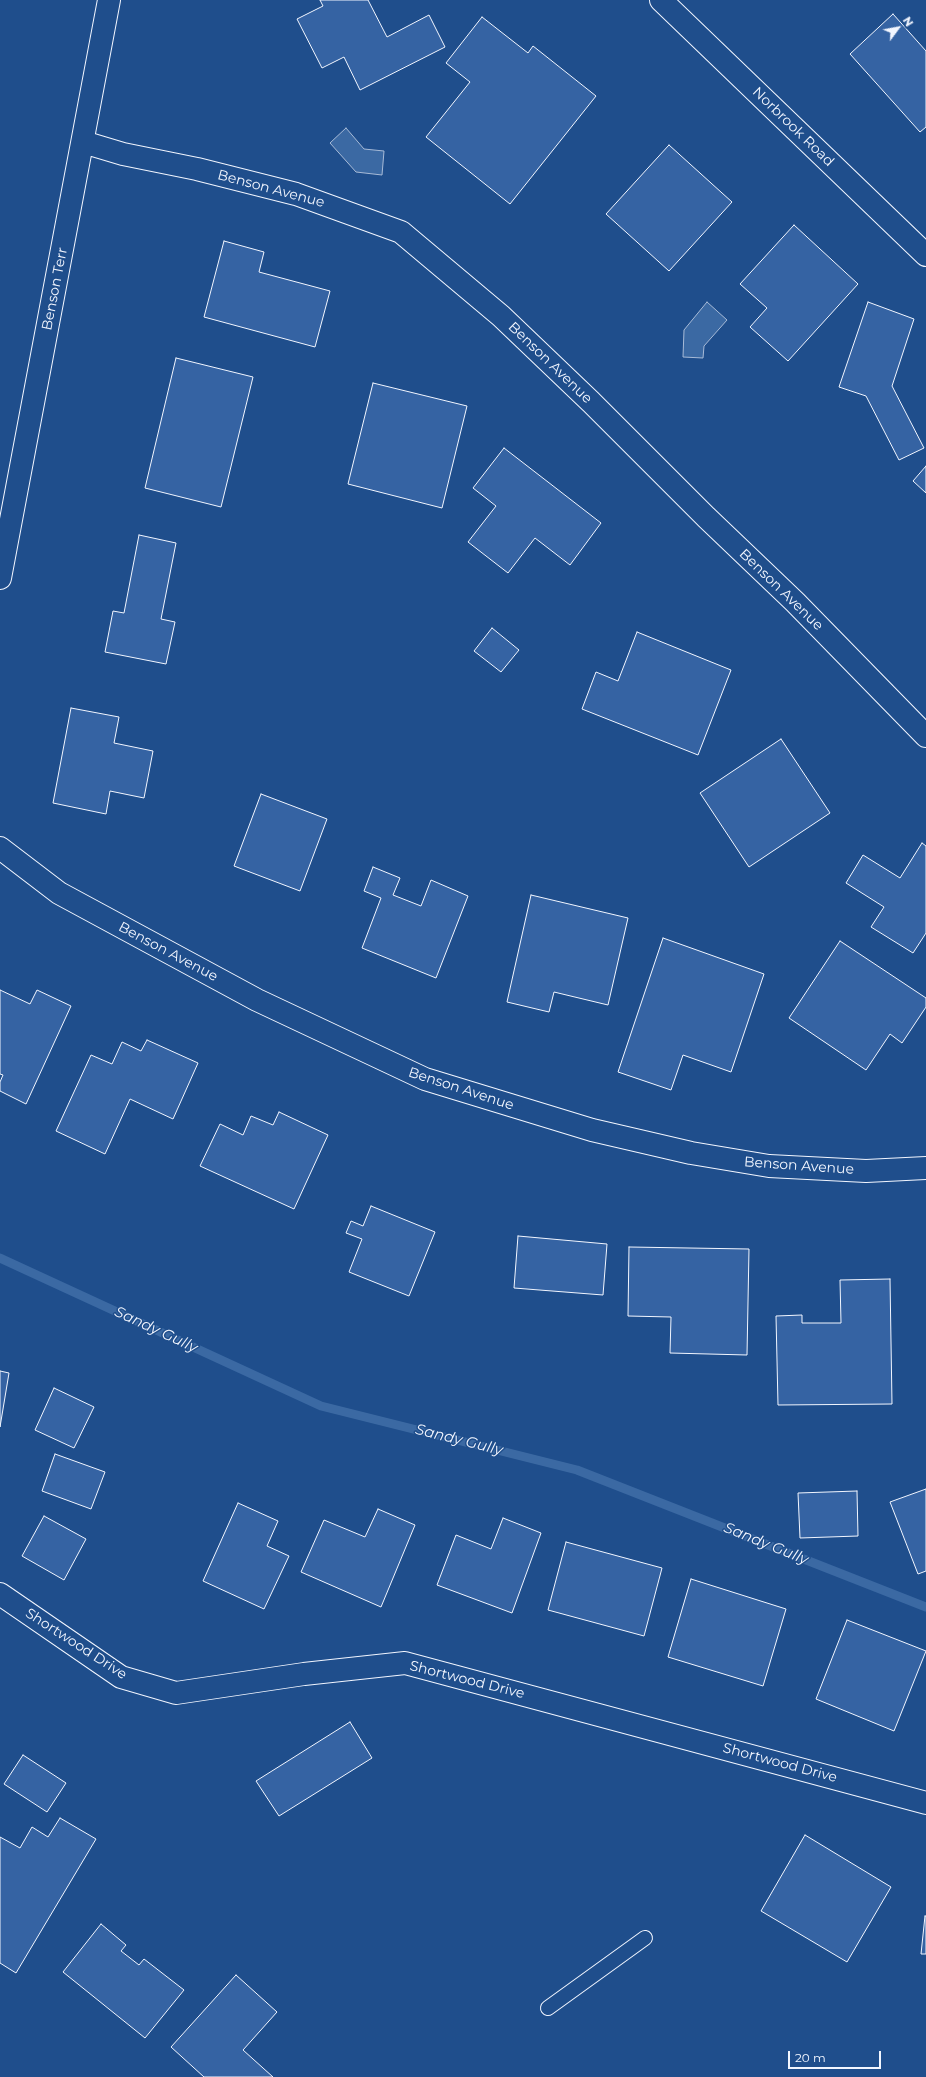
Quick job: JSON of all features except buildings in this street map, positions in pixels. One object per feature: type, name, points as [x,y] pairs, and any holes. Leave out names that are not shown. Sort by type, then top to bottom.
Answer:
[{"type":"street","name":"Benson Terr","points":[[0,578],[109,0]]},
{"type":"street","name":"Norbrook Road","points":[[661,0],[926,255]]},
{"type":"street","name":"Benson Avenue","points":[[83,142],[123,154],[296,194],[401,232],[501,316],[585,396],[706,517],[795,602],[926,736]]},
{"type":"street","name":"Benson Avenue","points":[[0,848],[59,894],[257,1000],[426,1079],[592,1130],[691,1153],[769,1166],[866,1170],[926,1168]]},
{"type":"street","name":"Shortwood Drive","points":[[0,1594],[121,1677],[176,1693],[304,1674],[405,1663],[926,1803]]},
{"type":"lane","points":[[548,2008],[645,1938]]},
{"type":"water","points":[[346,128],[364,149],[384,151],[382,175],[356,172],[330,143]]},
{"type":"water","points":[[707,302],[727,320],[704,346],[703,358],[683,357],[684,330]]},
{"type":"waterway","name":"Sandy Gully","points":[[0,1258],[321,1406],[577,1470],[926,1607]]}]
